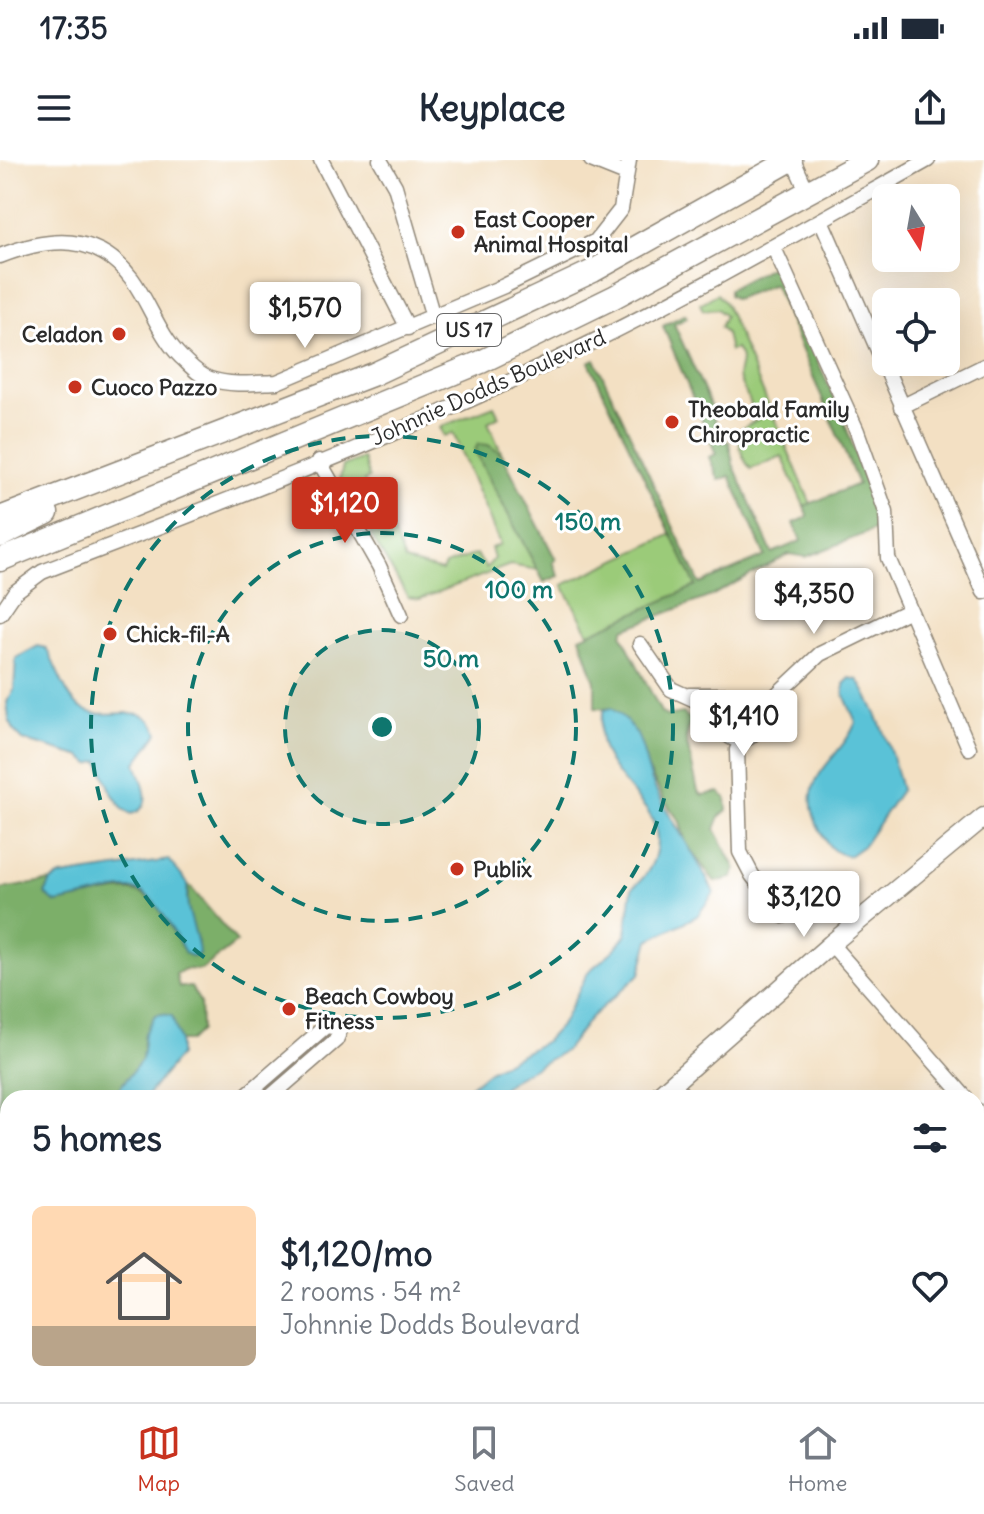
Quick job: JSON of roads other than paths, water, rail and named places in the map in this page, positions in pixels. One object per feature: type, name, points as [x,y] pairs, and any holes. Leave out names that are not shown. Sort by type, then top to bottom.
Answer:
[{"type":"highway","name":"US 17","points":[[0,518],[374,374],[593,271],[792,160]]},
{"type":"highway","name":"Johnnie Dodds Boulevard","points":[[0,560],[481,362],[614,297],[867,160]]},
{"type":"highway","points":[[0,536],[132,467]]},
{"type":"main road","points":[[665,1090],[831,944],[984,817]]},
{"type":"street","points":[[321,160],[408,328]]},
{"type":"street","points":[[380,160],[395,186],[433,317]]},
{"type":"street","points":[[0,256],[33,243],[83,242],[109,254],[132,279],[171,347],[196,371],[210,379],[242,384],[277,382],[433,317],[596,241],[621,209],[627,167],[591,160]]},
{"type":"street","points":[[792,160],[808,193]]},
{"type":"street","name":"Johnnie Dodds Boulevard","points":[[0,614],[15,592],[42,572],[319,461],[563,357],[722,278],[928,160]]},
{"type":"street","points":[[821,220],[984,592]]},
{"type":"street","points":[[774,248],[857,431],[886,512],[888,558],[969,748]]},
{"type":"street","points":[[901,407],[984,366]]},
{"type":"street","points":[[319,461],[379,566],[401,615]]},
{"type":"street","points":[[742,740],[725,731],[724,718],[732,708],[750,710],[820,654],[908,611]]},
{"type":"street","points":[[640,644],[671,689],[713,708],[724,718]]},
{"type":"street","points":[[681,695],[727,695],[750,710],[757,728],[742,740],[737,750],[740,852],[752,875],[783,916]]},
{"type":"street","points":[[831,944],[959,1090]]},
{"type":"street","points":[[252,1090],[326,1026],[341,1028],[336,1040],[278,1090]]},
{"type":"street","points":[[672,1083],[679,1090]]},
{"type":"water","points":[[38,646],[46,648],[66,689],[81,708],[103,714],[135,713],[152,722],[158,733],[136,763],[146,799],[139,810],[131,814],[123,809],[112,793],[99,761],[90,764],[82,757],[23,740],[15,732],[9,720],[7,702],[14,690],[16,658]]},
{"type":"water","points":[[850,678],[858,680],[878,719],[901,790],[863,846],[849,856],[836,852],[827,843],[814,815],[811,799],[821,773],[856,722],[844,695],[844,684]]},
{"type":"water","points":[[611,708],[638,736],[655,788],[714,893],[697,916],[649,940],[640,974],[591,1017],[566,1050],[512,1080],[500,1090],[466,1090],[489,1071],[546,1041],[562,1024],[588,972],[614,950],[626,934],[632,888],[652,864],[657,843],[653,822],[605,754],[600,726],[604,710]]},
{"type":"water","points":[[169,860],[188,884],[187,903],[199,954],[193,957],[185,953],[158,907],[147,895],[136,890],[122,889],[56,903],[45,894],[51,881],[61,876]]},
{"type":"water","points":[[155,1015],[172,1016],[180,1041],[180,1055],[152,1090],[118,1090],[142,1059],[145,1033]]},
{"type":"place","name":"East Cooper Animal Hospital","points":[[458,232]]},
{"type":"place","name":"Celadon","points":[[119,334]]},
{"type":"place","name":"Cuoco Pazzo","points":[[75,387]]},
{"type":"place","name":"Theobald Family Chiropractic","points":[[672,422]]},
{"type":"place","name":"Chick-fil-A","points":[[110,634]]},
{"type":"place","name":"Publix","points":[[457,869]]},
{"type":"place","name":"Beach Cowboy Fitness","points":[[289,1009]]}]
